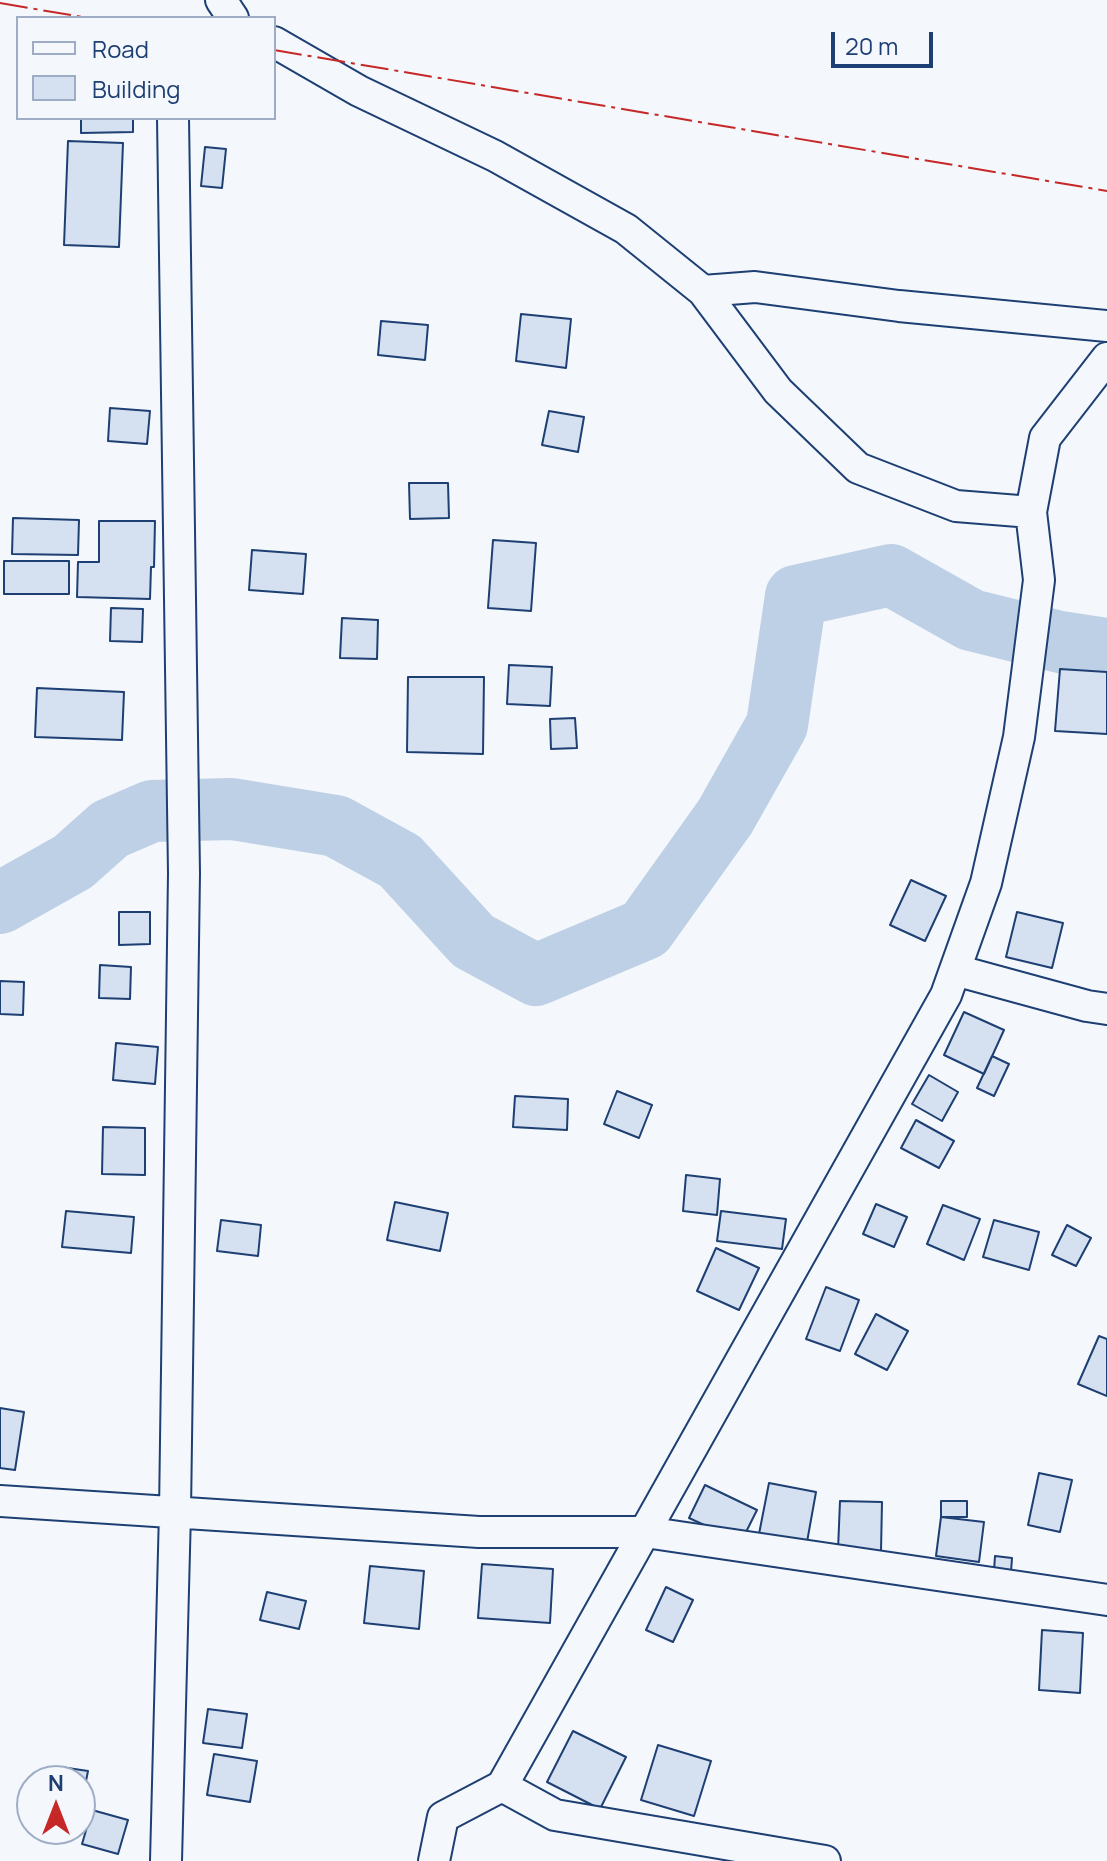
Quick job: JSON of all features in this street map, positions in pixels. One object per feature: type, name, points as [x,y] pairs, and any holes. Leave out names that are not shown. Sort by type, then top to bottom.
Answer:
[{"type":"street","points":[[276,43],[359,91],[495,156],[626,229],[703,291],[778,391],[858,468],[956,506],[1031,512]]},
{"type":"street","points":[[166,1861],[175,1512],[184,873],[173,120]]},
{"type":"street","points":[[703,291],[755,287],[899,306],[1107,326]]},
{"type":"street","points":[[434,1861],[443,1817],[502,1786],[946,995],[986,883],[1019,737],[1039,580],[1031,512],[1045,438],[1107,358]]},
{"type":"street","points":[[955,970],[1107,1009]]},
{"type":"street","points":[[0,1501],[479,1532],[645,1532],[1107,1600]]},
{"type":"street","points":[[502,1786],[555,1815],[725,1853],[825,1861]]},
{"type":"building","points":[[81,120],[133,120],[133,132],[81,133]]},
{"type":"building","points":[[68,141],[123,143],[119,247],[64,245]]},
{"type":"building","points":[[205,147],[226,149],[222,188],[201,186]]},
{"type":"building","points":[[521,314],[571,319],[566,368],[516,361]]},
{"type":"building","points":[[381,321],[428,325],[425,360],[378,355]]},
{"type":"building","points":[[110,408],[150,411],[147,444],[108,441]]},
{"type":"building","points":[[549,411],[584,417],[578,452],[542,445]]},
{"type":"building","points":[[409,483],[448,483],[449,518],[410,519]]},
{"type":"building","points":[[13,518],[79,520],[78,555],[12,554]]},
{"type":"building","points":[[99,521],[155,521],[150,599],[77,597],[78,562],[99,562]]},
{"type":"building","points":[[493,540],[536,543],[531,611],[488,608]]},
{"type":"building","points":[[252,550],[306,554],[303,594],[249,590]]},
{"type":"building","points":[[4,561],[69,561],[69,594],[4,594]]},
{"type":"building","points":[[111,608],[143,609],[142,642],[110,641]]},
{"type":"building","points":[[342,618],[378,620],[377,659],[340,658]]},
{"type":"building","points":[[509,665],[552,667],[550,706],[507,704]]},
{"type":"building","points":[[1060,669],[1107,672],[1107,734],[1055,731]]},
{"type":"building","points":[[408,677],[484,677],[483,754],[407,752]]},
{"type":"building","points":[[37,688],[124,692],[122,740],[35,737]]},
{"type":"building","points":[[575,718],[577,748],[551,749],[550,719]]},
{"type":"building","points":[[911,880],[946,896],[925,941],[890,925]]},
{"type":"building","points":[[119,912],[150,912],[150,944],[119,945]]},
{"type":"building","points":[[1017,912],[1063,923],[1052,968],[1006,957]]},
{"type":"building","points":[[100,965],[131,967],[130,999],[99,998]]},
{"type":"building","points":[[0,981],[24,982],[23,1015],[0,1014]]},
{"type":"building","points":[[964,1012],[1004,1030],[984,1074],[944,1055]]},
{"type":"building","points":[[116,1043],[158,1047],[155,1084],[113,1080]]},
{"type":"building","points":[[992,1056],[1009,1064],[994,1096],[977,1088]]},
{"type":"building","points":[[929,1075],[958,1092],[942,1121],[912,1104]]},
{"type":"building","points":[[617,1091],[652,1105],[639,1138],[604,1124]]},
{"type":"building","points":[[515,1096],[568,1099],[567,1130],[513,1127]]},
{"type":"building","points":[[916,1120],[954,1141],[939,1168],[901,1148]]},
{"type":"building","points":[[103,1127],[145,1128],[145,1175],[102,1174]]},
{"type":"building","points":[[686,1175],[720,1179],[717,1215],[683,1211]]},
{"type":"building","points":[[395,1202],[448,1213],[440,1251],[387,1240]]},
{"type":"building","points":[[876,1204],[907,1217],[894,1247],[863,1234]]},
{"type":"building","points":[[943,1205],[980,1219],[964,1260],[927,1244]]},
{"type":"building","points":[[66,1211],[134,1217],[131,1253],[62,1247]]},
{"type":"building","points":[[721,1211],[786,1219],[782,1249],[717,1241]]},
{"type":"building","points":[[221,1220],[261,1225],[258,1256],[217,1251]]},
{"type":"building","points":[[994,1220],[1039,1232],[1029,1270],[983,1257]]},
{"type":"building","points":[[1067,1225],[1091,1238],[1076,1266],[1052,1255]]},
{"type":"building","points":[[716,1248],[759,1268],[739,1310],[697,1291]]},
{"type":"building","points":[[826,1287],[859,1300],[840,1351],[806,1339]]},
{"type":"building","points":[[876,1314],[908,1331],[887,1370],[855,1354]]},
{"type":"building","points":[[1099,1336],[1107,1339],[1107,1396],[1078,1384]]},
{"type":"building","points":[[0,1408],[24,1412],[15,1470],[0,1468]]},
{"type":"building","points":[[1039,1473],[1072,1480],[1060,1532],[1028,1525]]},
{"type":"building","points":[[769,1483],[816,1492],[807,1542],[759,1534]]},
{"type":"building","points":[[705,1485],[757,1510],[741,1542],[689,1518]]},
{"type":"building","points":[[840,1501],[882,1502],[881,1551],[838,1550]]},
{"type":"building","points":[[941,1501],[967,1501],[967,1517],[941,1517]]},
{"type":"building","points":[[941,1517],[984,1522],[979,1562],[936,1556]]},
{"type":"building","points":[[995,1556],[1012,1558],[1011,1572],[994,1571]]},
{"type":"building","points":[[482,1564],[553,1569],[550,1623],[478,1618]]},
{"type":"building","points":[[370,1566],[424,1571],[419,1629],[364,1623]]},
{"type":"building","points":[[666,1587],[693,1600],[673,1642],[646,1630]]},
{"type":"building","points":[[267,1592],[306,1601],[299,1629],[260,1620]]},
{"type":"building","points":[[1042,1630],[1083,1633],[1080,1693],[1039,1690]]},
{"type":"building","points":[[208,1709],[247,1714],[242,1748],[203,1743]]},
{"type":"building","points":[[573,1731],[626,1757],[600,1809],[547,1782]]},
{"type":"building","points":[[658,1745],[711,1761],[694,1816],[641,1800]]},
{"type":"building","points":[[214,1754],[257,1761],[250,1802],[207,1795]]},
{"type":"building","points":[[96,1811],[128,1820],[118,1854],[86,1845],[96,1845]]},
{"type":"waterway","points":[[0,903],[73,862],[110,829],[152,811],[232,809],[336,826],[400,861],[473,941],[536,975],[645,929],[725,817],[777,725],[796,596],[891,575],[971,620],[1060,642],[1107,649]]},
{"type":"power","points":[[0,3],[76,16]]},
{"type":"power","points":[[276,50],[1107,191]]}]
